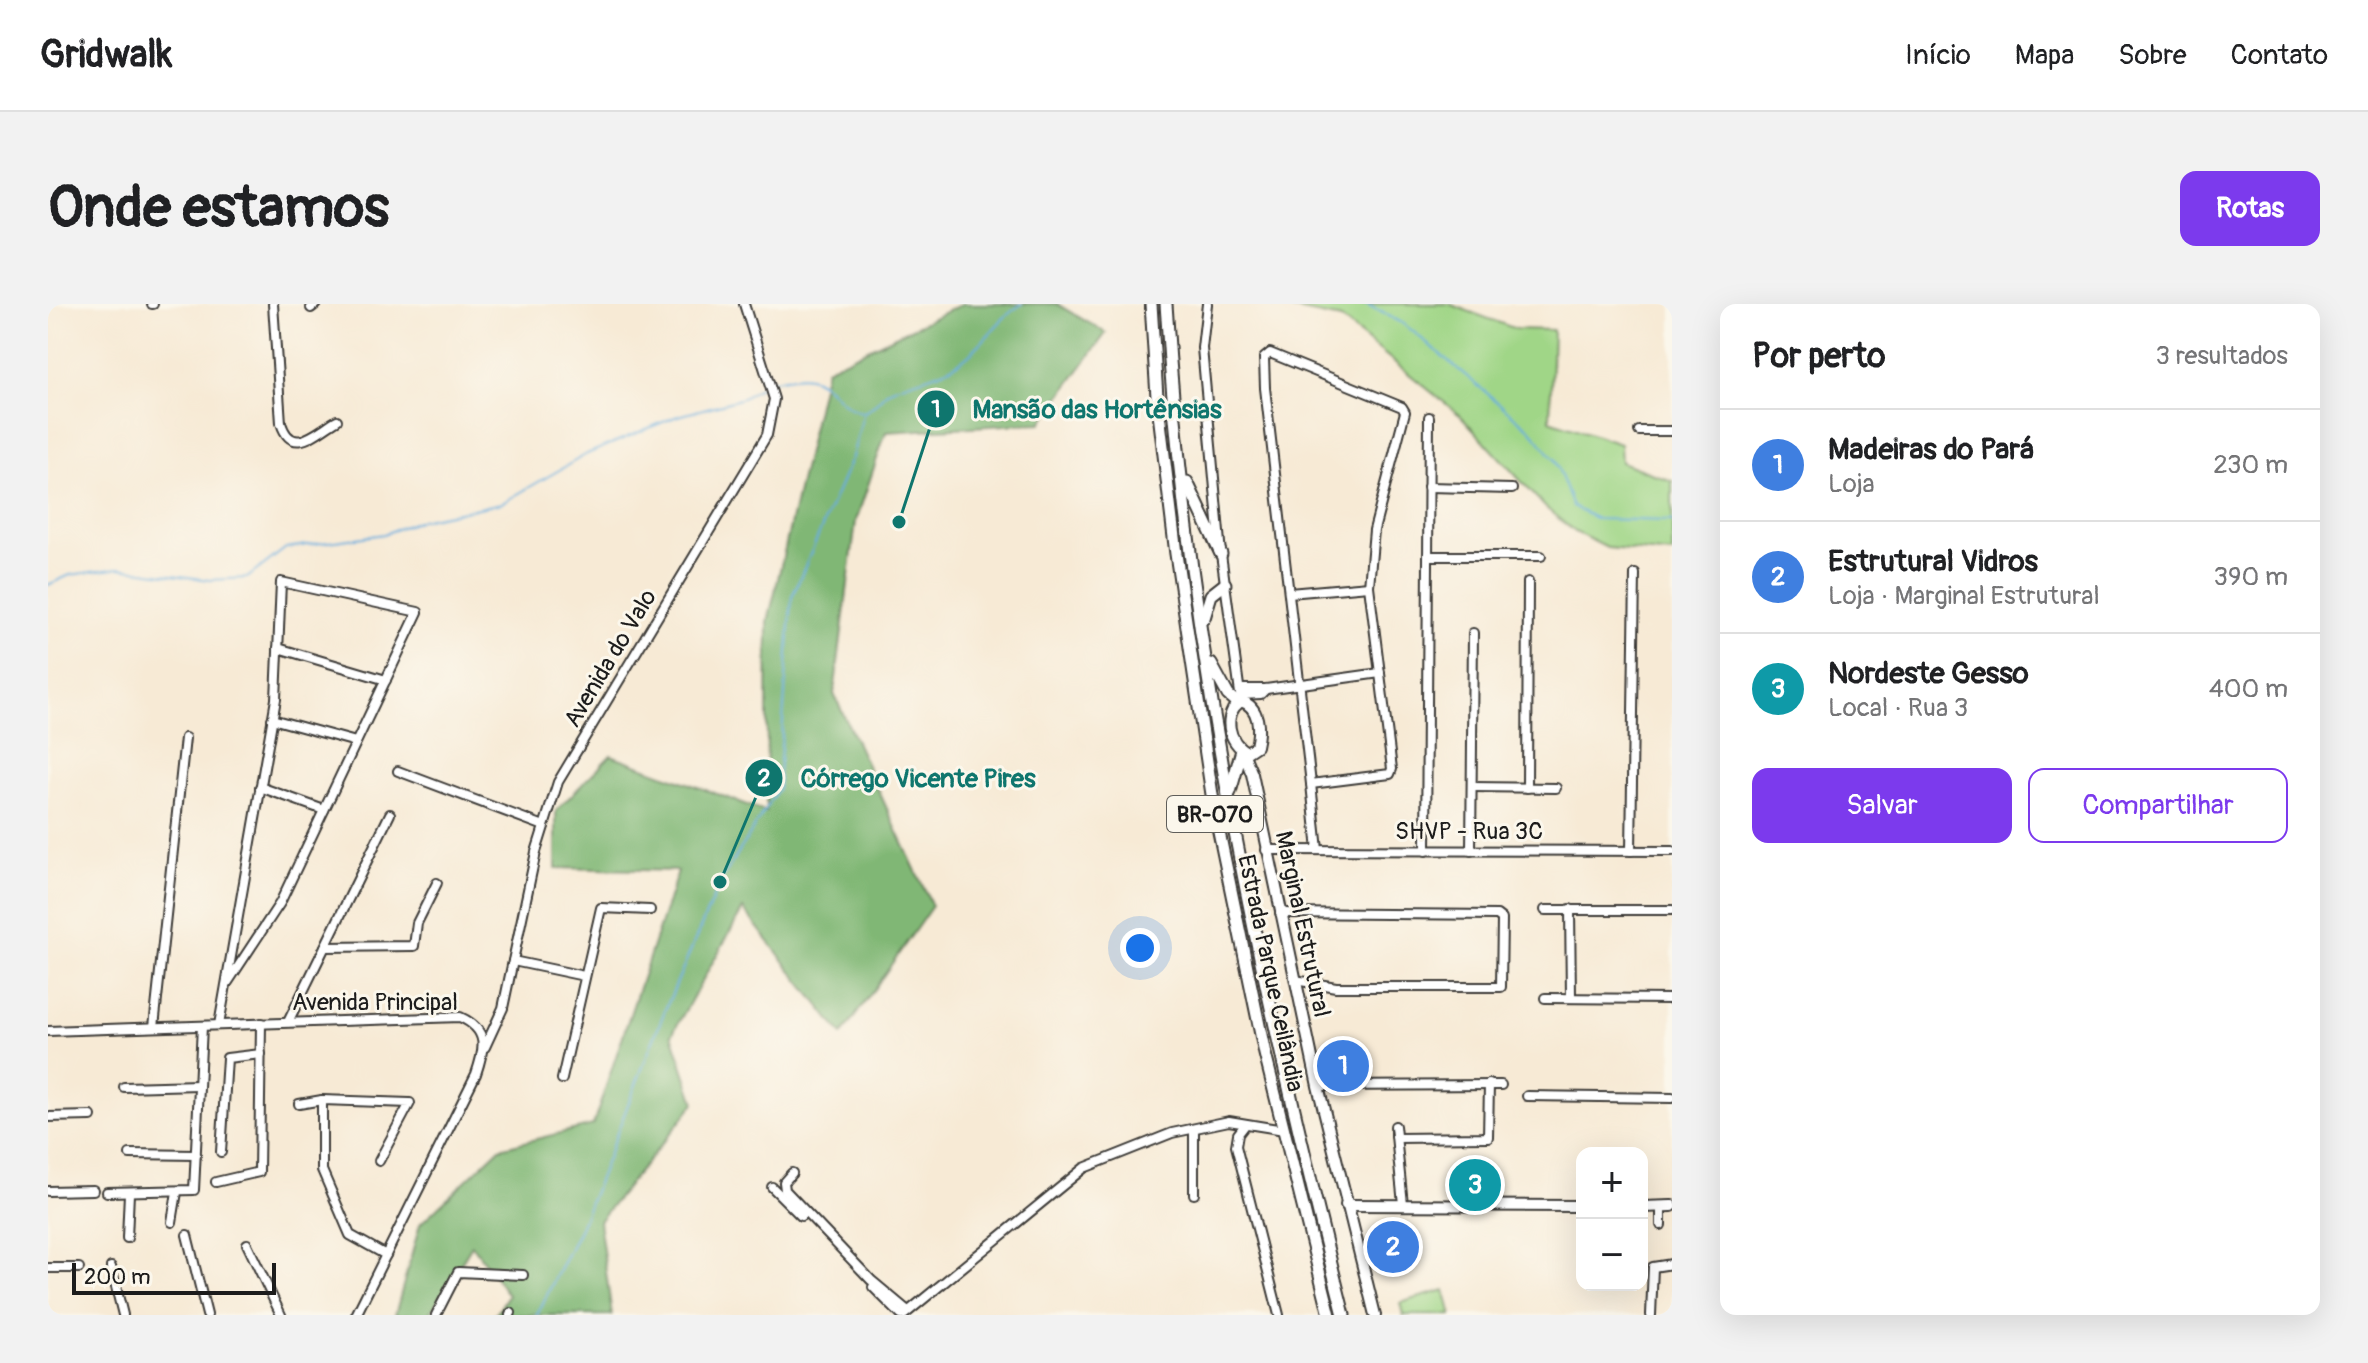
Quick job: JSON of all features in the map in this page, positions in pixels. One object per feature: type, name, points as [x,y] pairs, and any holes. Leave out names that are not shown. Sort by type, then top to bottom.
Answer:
[{"type":"highway","name":"Estrada Parque Ceilândia","points":[[1151,304],[1157,397],[1176,554],[1214,808],[1284,1130],[1330,1315]]},
{"type":"highway","name":"Estrada Parque Ceilândia","points":[[1166,304],[1182,470],[1228,804],[1278,1051],[1344,1315]]},
{"type":"highway","points":[[1182,470],[1221,554]]},
{"type":"highway","points":[[1225,584],[1211,595],[1204,611],[1204,644],[1222,685],[1240,697]]},
{"type":"highway","points":[[1228,804],[1246,750]]},
{"type":"main road","points":[[1240,697],[1232,712],[1230,729],[1246,750]]},
{"type":"main road","name":"Marginal Estrutural","points":[[1240,697],[1252,707],[1259,725],[1258,740],[1246,750],[1280,913],[1301,981],[1318,1086],[1375,1315]]},
{"type":"main road","points":[[1346,1205],[1576,1206]]},
{"type":"street","points":[[273,304],[281,423],[285,437],[291,441],[303,440],[337,420]]},
{"type":"street","name":"Avenida do Valo","points":[[485,1047],[503,1008],[544,826],[558,782],[767,435],[774,399],[744,304]]},
{"type":"street","points":[[1207,304],[1201,335],[1221,554],[1240,697],[1261,694],[1266,689],[1380,673]]},
{"type":"street","points":[[1311,784],[1392,772],[1369,586],[1374,530],[1404,409],[1270,353],[1264,358],[1265,388],[1318,850]]},
{"type":"street","points":[[1426,851],[1429,417]]},
{"type":"street","points":[[1639,431],[1672,431]]},
{"type":"street","points":[[1428,487],[1512,489]]},
{"type":"street","points":[[1428,556],[1541,556]]},
{"type":"street","points":[[1631,851],[1635,574]]},
{"type":"street","points":[[219,1025],[272,719],[281,582],[418,612],[280,903],[226,985]]},
{"type":"street","points":[[1527,788],[1528,582]]},
{"type":"street","points":[[1289,593],[1369,586]]},
{"type":"street","points":[[1471,851],[1473,633]]},
{"type":"street","points":[[278,648],[386,680]]},
{"type":"street","points":[[272,719],[356,742]]},
{"type":"street","points":[[154,1027],[185,738]]},
{"type":"street","points":[[398,771],[544,826]]},
{"type":"street","points":[[260,787],[324,810]]},
{"type":"street","points":[[1472,787],[1556,788]]},
{"type":"street","points":[[288,1022],[390,814]]},
{"type":"street","name":"SHVP - Rua 3C","points":[[1266,850],[1672,851]]},
{"type":"street","points":[[325,947],[414,946],[417,923],[437,883]]},
{"type":"street","points":[[562,1079],[601,908],[650,910]]},
{"type":"street","points":[[1570,909],[1571,997]]},
{"type":"street","points":[[1545,910],[1672,910]]},
{"type":"street","points":[[1280,913],[1497,915],[1502,919],[1501,987],[1336,987],[1301,981]]},
{"type":"street","points":[[513,961],[584,976]]},
{"type":"street","points":[[1545,998],[1672,999]]},
{"type":"street","name":"Avenida Principal","points":[[48,1031],[460,1017],[480,1030],[485,1047]]},
{"type":"street","points":[[216,1182],[259,1172],[261,1023]]},
{"type":"street","points":[[107,1192],[194,1190],[202,1026]]},
{"type":"street","points":[[356,1315],[476,1074],[485,1047]]},
{"type":"street","points":[[221,1152],[227,1058],[261,1054]]},
{"type":"street","points":[[1397,1138],[1488,1137],[1489,1084]]},
{"type":"street","points":[[124,1087],[199,1085]]},
{"type":"street","points":[[1318,1086],[1501,1085]]},
{"type":"street","points":[[1527,1096],[1672,1098]]},
{"type":"street","points":[[322,1100],[322,1170],[350,1235],[386,1255]]},
{"type":"street","points":[[299,1104],[322,1100],[410,1103],[379,1161]]},
{"type":"street","points":[[48,1117],[91,1116]]},
{"type":"street","points":[[905,1314],[1084,1168],[1172,1133],[1229,1121],[1284,1130]]},
{"type":"street","points":[[1245,1125],[1238,1134],[1236,1146],[1279,1315]]},
{"type":"street","points":[[1395,1126],[1403,1204]]},
{"type":"street","points":[[1194,1129],[1194,1194]]},
{"type":"street","points":[[130,1154],[196,1155]]},
{"type":"street","points":[[792,1173],[784,1182],[785,1190],[905,1314]]},
{"type":"street","points":[[772,1187],[905,1314]]},
{"type":"street","points":[[48,1191],[93,1190]]},
{"type":"street","points":[[172,1222],[177,1192]]},
{"type":"street","points":[[127,1238],[129,1193]]},
{"type":"street","points":[[1661,1225],[1667,1206]]},
{"type":"street","points":[[187,1235],[207,1315]]},
{"type":"street","points":[[247,1244],[281,1315]]},
{"type":"street","points":[[1651,1315],[1653,1267],[1672,1264]]},
{"type":"street","points":[[111,1267],[123,1315]]},
{"type":"street","points":[[48,1268],[79,1268]]},
{"type":"street","points":[[436,1315],[458,1272],[523,1275]]},
{"type":"green space","points":[[962,304],[1057,304],[1106,333],[1041,423],[886,432],[856,521],[834,694],[932,906],[842,1035],[743,909],[672,1034],[695,1103],[599,1221],[612,1315],[495,1315],[508,1295],[472,1245],[429,1315],[395,1315],[420,1224],[500,1148],[593,1125],[678,871],[556,868],[556,811],[611,755],[766,812],[768,622],[826,369]]},
{"type":"green space","points":[[1267,304],[1449,304],[1516,329],[1553,330],[1550,420],[1620,444],[1621,462],[1672,481],[1672,554],[1607,548],[1575,532],[1546,508],[1461,416],[1341,319]]},
{"type":"green space","points":[[1445,1290],[1452,1315],[1403,1315],[1400,1303]]},
{"type":"waterway","points":[[537,1315],[579,1230],[665,1010],[720,882],[778,789],[792,597],[852,457],[864,412],[892,389],[945,370],[962,360],[1022,304]]},
{"type":"waterway","points":[[1366,304],[1404,324],[1531,430],[1555,460],[1573,507],[1597,519],[1672,521]]},
{"type":"waterway","points":[[770,381],[795,376],[809,377],[824,384],[848,406],[863,412]]},
{"type":"waterway","points":[[48,585],[70,575],[120,568],[210,580],[247,578],[286,548],[384,534],[420,520],[502,503],[587,454],[675,417],[743,398],[765,384]]},
{"type":"place","name":"Mansão das Hortênsias","points":[[899,522]]},
{"type":"place","name":"Córrego Vicente Pires","points":[[720,882]]},
{"type":"place","name":"Madeiras do Pará","points":[[1343,1066]]},
{"type":"place","name":"Nordeste Gesso","points":[[1475,1185]]},
{"type":"place","name":"Estrutural Vidros","points":[[1393,1247]]}]
